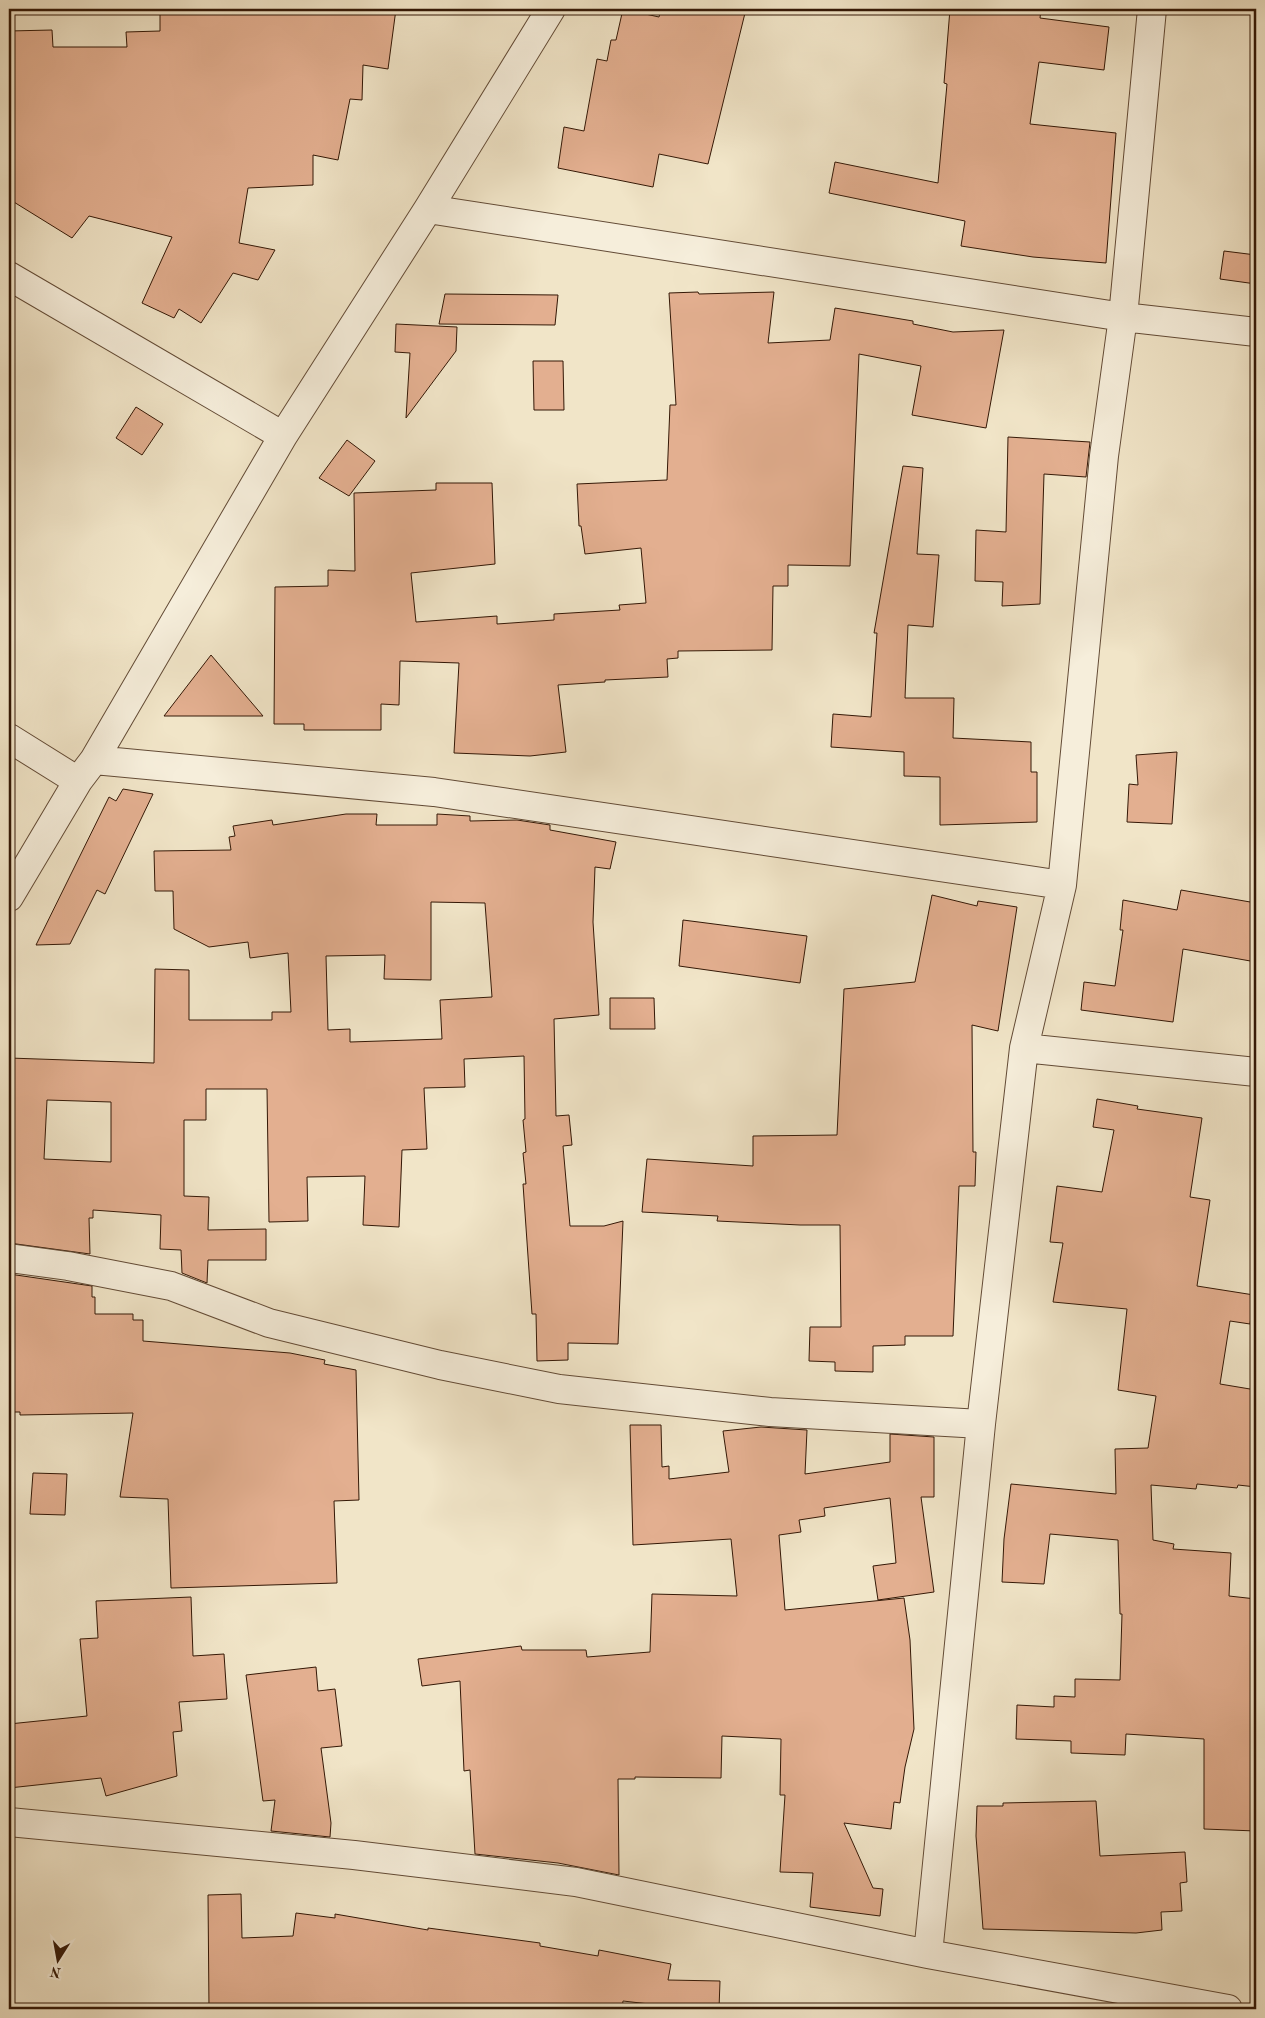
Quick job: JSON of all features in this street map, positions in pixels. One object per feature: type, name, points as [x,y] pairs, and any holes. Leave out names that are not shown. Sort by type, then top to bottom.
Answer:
[{"type":"street","points":[[9,897],[78,781],[94,760],[283,436],[428,209],[551,9]]},
{"type":"street","points":[[928,1954],[981,1424],[1024,1048],[1062,885],[1104,456],[1123,317],[1152,9]]},
{"type":"street","points":[[428,209],[1123,317],[1256,332]]},
{"type":"street","points":[[9,276],[283,436]]},
{"type":"street","points":[[9,738],[78,781]]},
{"type":"street","points":[[94,760],[434,792],[1062,885]]},
{"type":"street","points":[[1024,1048],[1256,1072]]},
{"type":"street","points":[[9,1258],[68,1266],[171,1286],[269,1323],[440,1365],[558,1389],[770,1412],[981,1424]]},
{"type":"street","points":[[9,1822],[354,1855],[576,1882],[928,1954],[1222,2009]]},
{"type":"building","points":[[160,9],[396,9],[388,69],[363,65],[362,100],[350,99],[338,160],[313,155],[313,185],[248,188],[239,243],[275,250],[258,280],[233,273],[201,323],[179,309],[174,318],[142,303],[172,237],[89,216],[72,238],[9,199],[9,31],[52,30],[53,47],[127,47],[126,32],[160,31]]},
{"type":"building","points":[[623,9],[659,17],[661,9],[746,9],[708,164],[659,154],[653,187],[558,168],[564,127],[584,131],[597,59],[607,61],[611,40],[616,40]]},
{"type":"building","points":[[950,9],[1041,9],[1040,18],[1109,27],[1104,70],[1039,62],[1030,124],[1116,133],[1106,263],[1033,257],[961,246],[965,221],[829,193],[835,162],[938,183],[947,84],[944,83]]},
{"type":"building","points":[[1224,251],[1256,255],[1256,284],[1220,279]]},
{"type":"building","points":[[698,292],[699,294],[774,292],[768,343],[830,340],[835,308],[913,321],[913,324],[953,332],[1004,330],[986,428],[912,415],[921,366],[859,354],[850,566],[788,565],[788,586],[773,586],[772,650],[678,651],[678,658],[667,659],[668,677],[605,680],[605,682],[558,685],[566,752],[530,756],[454,753],[459,663],[400,661],[399,705],[381,704],[381,730],[304,730],[304,724],[274,724],[275,587],[328,586],[328,570],[355,571],[354,493],[436,490],[436,483],[492,483],[495,564],[411,573],[416,622],[497,616],[497,624],[554,620],[554,614],[620,610],[619,605],[646,603],[641,548],[585,554],[581,526],[579,526],[577,484],[667,480],[670,405],[676,405],[669,293]]},
{"type":"building","points":[[445,294],[558,295],[555,325],[439,324]]},
{"type":"building","points":[[396,324],[457,327],[456,351],[406,418],[410,353],[395,352]]},
{"type":"building","points":[[533,361],[563,361],[564,410],[534,410]]},
{"type":"building","points":[[136,407],[163,424],[142,455],[116,438]]},
{"type":"building","points":[[1008,437],[1090,442],[1086,477],[1044,474],[1040,604],[1002,606],[1003,582],[975,581],[976,530],[1006,532]]},
{"type":"building","points":[[347,440],[375,461],[349,496],[319,478]]},
{"type":"building","points":[[903,466],[923,468],[917,554],[939,555],[933,627],[908,625],[905,698],[954,698],[953,738],[1031,742],[1031,772],[1037,772],[1037,822],[940,825],[940,777],[904,776],[904,752],[831,747],[833,714],[871,717],[877,633],[874,633]]},
{"type":"building","points":[[211,655],[263,716],[164,716]]},
{"type":"building","points":[[1177,752],[1172,824],[1127,822],[1129,784],[1138,785],[1136,755]]},
{"type":"building","points":[[123,789],[153,794],[105,894],[97,890],[70,944],[36,945],[109,797],[116,801]]},
{"type":"building","points":[[346,814],[377,814],[376,825],[437,825],[437,814],[470,816],[470,821],[517,820],[550,825],[550,830],[616,842],[610,869],[595,867],[593,922],[599,1015],[554,1019],[556,1116],[569,1115],[572,1145],[563,1146],[570,1226],[604,1226],[623,1221],[618,1344],[568,1343],[568,1360],[537,1361],[536,1314],[532,1314],[523,1184],[526,1184],[523,1153],[526,1152],[523,1120],[525,1119],[524,1056],[464,1059],[465,1087],[424,1088],[427,1149],[402,1150],[399,1227],[363,1225],[365,1176],[307,1177],[308,1221],[269,1222],[267,1089],[206,1089],[206,1120],[184,1120],[184,1196],[209,1197],[208,1230],[266,1229],[266,1260],[208,1260],[207,1283],[182,1273],[181,1250],[160,1249],[161,1215],[93,1210],[93,1218],[89,1218],[90,1254],[9,1243],[9,1058],[154,1063],[155,969],[189,970],[189,1020],[272,1020],[272,1012],[291,1012],[288,953],[250,958],[248,942],[209,947],[174,929],[173,891],[155,891],[154,851],[231,850],[229,837],[235,836],[233,826],[272,820],[273,825]],"holes":[[[431,902],[485,903],[492,997],[440,1000],[442,1039],[350,1042],[350,1029],[328,1030],[326,956],[385,955],[384,979],[431,980]],[[47,1100],[111,1102],[111,1162],[44,1159]]]},
{"type":"building","points":[[1181,890],[1256,903],[1256,962],[1183,949],[1173,1022],[1081,1010],[1084,982],[1115,986],[1123,930],[1120,930],[1123,900],[1177,910]]},
{"type":"building","points":[[932,895],[977,906],[978,901],[1017,907],[998,1031],[972,1025],[973,1152],[976,1152],[975,1186],[959,1186],[953,1336],[905,1336],[905,1345],[873,1346],[873,1372],[835,1371],[835,1362],[809,1361],[810,1327],[841,1327],[840,1225],[717,1221],[718,1216],[642,1212],[647,1159],[753,1166],[753,1136],[837,1135],[844,989],[915,982]]},
{"type":"building","points":[[683,920],[807,936],[800,983],[679,966]]},
{"type":"building","points":[[610,998],[654,998],[655,1029],[610,1029]]},
{"type":"building","points":[[1097,1099],[1138,1106],[1137,1109],[1202,1118],[1190,1197],[1210,1200],[1197,1286],[1254,1295],[1250,1324],[1230,1321],[1220,1384],[1256,1390],[1256,1487],[1238,1485],[1237,1488],[1197,1484],[1196,1489],[1151,1485],[1153,1540],[1174,1544],[1173,1549],[1231,1553],[1229,1596],[1256,1599],[1256,1831],[1204,1829],[1204,1739],[1126,1734],[1125,1755],[1071,1753],[1071,1741],[1016,1739],[1017,1705],[1054,1707],[1054,1696],[1075,1697],[1075,1679],[1120,1680],[1122,1614],[1120,1614],[1118,1540],[1050,1534],[1044,1584],[1002,1582],[1004,1539],[1011,1484],[1116,1494],[1115,1449],[1148,1448],[1156,1396],[1118,1390],[1127,1309],[1053,1302],[1063,1243],[1050,1242],[1057,1186],[1102,1192],[1114,1130],[1093,1127]]},
{"type":"building","points":[[9,1274],[92,1286],[92,1297],[95,1297],[95,1314],[133,1314],[133,1320],[143,1320],[143,1341],[290,1353],[325,1360],[324,1364],[356,1370],[359,1500],[334,1501],[337,1583],[171,1588],[168,1499],[120,1497],[133,1413],[20,1415],[20,1412],[9,1412]]},
{"type":"building","points":[[630,1425],[661,1425],[662,1467],[669,1466],[669,1479],[729,1472],[723,1431],[761,1427],[807,1430],[805,1474],[890,1462],[890,1434],[934,1437],[934,1497],[921,1497],[934,1592],[878,1600],[873,1566],[896,1563],[890,1498],[824,1508],[825,1516],[799,1520],[801,1532],[779,1535],[785,1610],[904,1598],[910,1640],[914,1729],[905,1767],[900,1803],[894,1802],[891,1829],[844,1823],[873,1888],[883,1889],[880,1916],[810,1907],[813,1873],[780,1872],[785,1795],[780,1795],[781,1739],[722,1736],[721,1778],[635,1777],[635,1779],[618,1779],[619,1875],[558,1863],[475,1854],[470,1770],[464,1771],[460,1681],[422,1686],[418,1659],[521,1646],[522,1650],[586,1650],[587,1657],[650,1652],[652,1594],[737,1596],[731,1539],[633,1545]]},
{"type":"building","points":[[33,1473],[67,1474],[65,1515],[30,1514]]},
{"type":"building","points":[[191,1597],[193,1656],[224,1654],[227,1699],[179,1702],[182,1731],[173,1732],[177,1776],[106,1796],[101,1778],[9,1788],[9,1724],[87,1716],[80,1639],[98,1638],[96,1601]]},
{"type":"building","points":[[316,1667],[318,1691],[335,1689],[342,1746],[321,1748],[331,1823],[330,1837],[271,1831],[275,1800],[263,1801],[246,1675]]},
{"type":"building","points":[[1096,1801],[1100,1856],[1185,1852],[1187,1882],[1180,1883],[1182,1911],[1161,1912],[1162,1930],[1136,1933],[983,1929],[976,1836],[977,1806],[1003,1806],[1003,1803]]},
{"type":"building","points":[[241,1894],[242,1938],[293,1936],[296,1913],[335,1918],[335,1914],[428,1930],[428,1928],[540,1943],[540,1946],[598,1956],[599,1950],[671,1964],[668,1980],[720,1981],[719,2009],[693,2009],[623,2001],[622,2009],[209,2009],[208,1895]]}]
